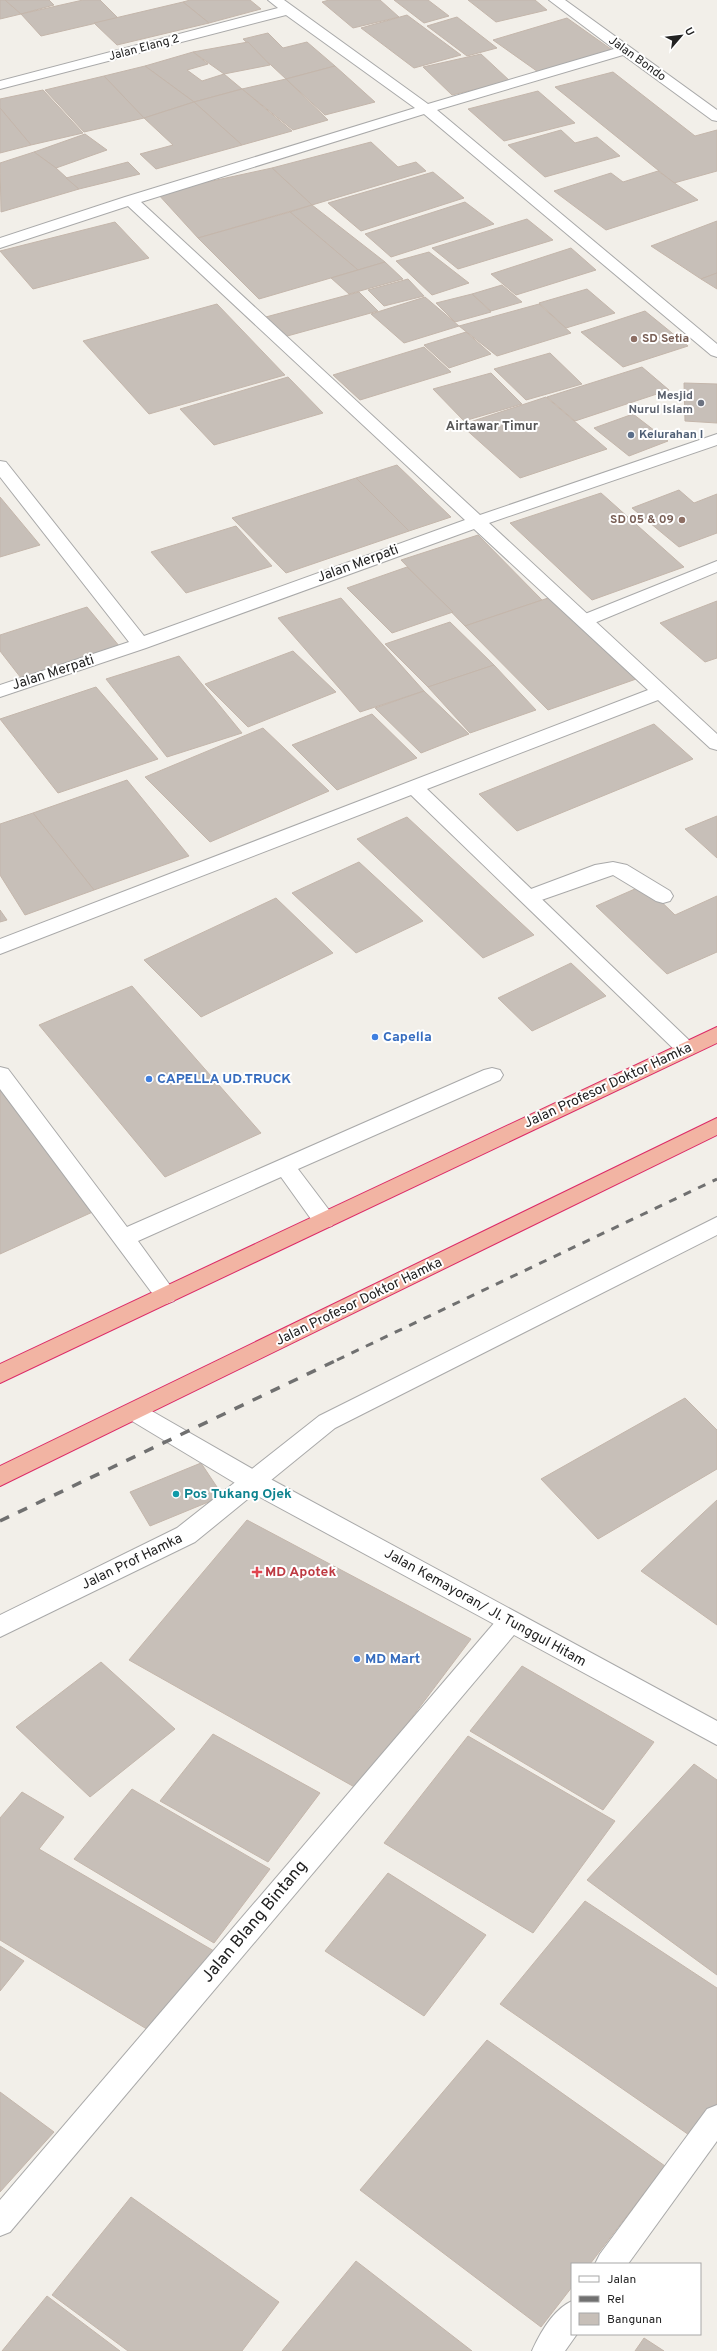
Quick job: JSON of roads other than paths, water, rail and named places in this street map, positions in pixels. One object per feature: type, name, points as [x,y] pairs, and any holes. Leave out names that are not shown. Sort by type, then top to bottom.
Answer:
[{"type":"highway","name":"Jalan Profesor Doktor Hamka","points":[[0,1374],[717,1034]]},
{"type":"highway","name":"Jalan Profesor Doktor Hamka","points":[[0,1477],[717,1126]]},
{"type":"street","points":[[275,0],[425,108],[717,352]]},
{"type":"street","name":"Jalan Bondo","points":[[556,0],[717,118]]},
{"type":"street","name":"Jalan Elang 2","points":[[0,85],[288,10]]},
{"type":"street","points":[[0,243],[130,200],[425,108],[624,50]]},
{"type":"street","points":[[130,200],[476,522],[586,620],[717,744]]},
{"type":"street","name":"Jalan Merpati","points":[[0,691],[140,644],[476,522],[717,439]]},
{"type":"street","points":[[0,466],[140,644]]},
{"type":"street","points":[[586,620],[717,566]]},
{"type":"street","points":[[0,947],[661,692]]},
{"type":"street","points":[[414,787],[530,897],[686,1049]]},
{"type":"street","points":[[530,897],[602,870],[613,868],[663,896]]},
{"type":"street","points":[[0,1074],[166,1295]]},
{"type":"street","points":[[123,1238],[492,1075]]},
{"type":"street","points":[[284,1166],[324,1220]]},
{"type":"street","name":"Jalan Prof Hamka","points":[[0,1627],[186,1535],[327,1422],[717,1225]]},
{"type":"street","name":"Jalan Kemayoran/ Jl. Tunggul Hitam","points":[[135,1412],[254,1482],[717,1734]]},
{"type":"street","name":"Jalan Blang Bintang","points":[[0,2222],[510,1622]]},
{"type":"street","points":[[611,2263],[717,2118]]},
{"type":"street","points":[[547,2351],[571,2317]]},
{"type":"railway","points":[[337,1360],[717,1179]]},
{"type":"railway","points":[[0,1521],[339,1359]]},
{"type":"place","name":"SD Setia","points":[[634,339]]},
{"type":"place","name":"Mesjid Nurul Islam","points":[[701,403]]},
{"type":"place","name":"Kelurahan I","points":[[631,435]]},
{"type":"place","name":"SD 05 & 09","points":[[682,520]]},
{"type":"place","name":"Capella","points":[[375,1037]]},
{"type":"place","name":"CAPELLA UD.TRUCK","points":[[149,1079]]},
{"type":"place","name":"Pos Tukang Ojek","points":[[176,1494]]},
{"type":"place","name":"MD Apotek","points":[[257,1572]]},
{"type":"place","name":"MD Mart","points":[[357,1659]]},
{"type":"district","name":"Airtawar Timur","points":[[492,427]]}]
